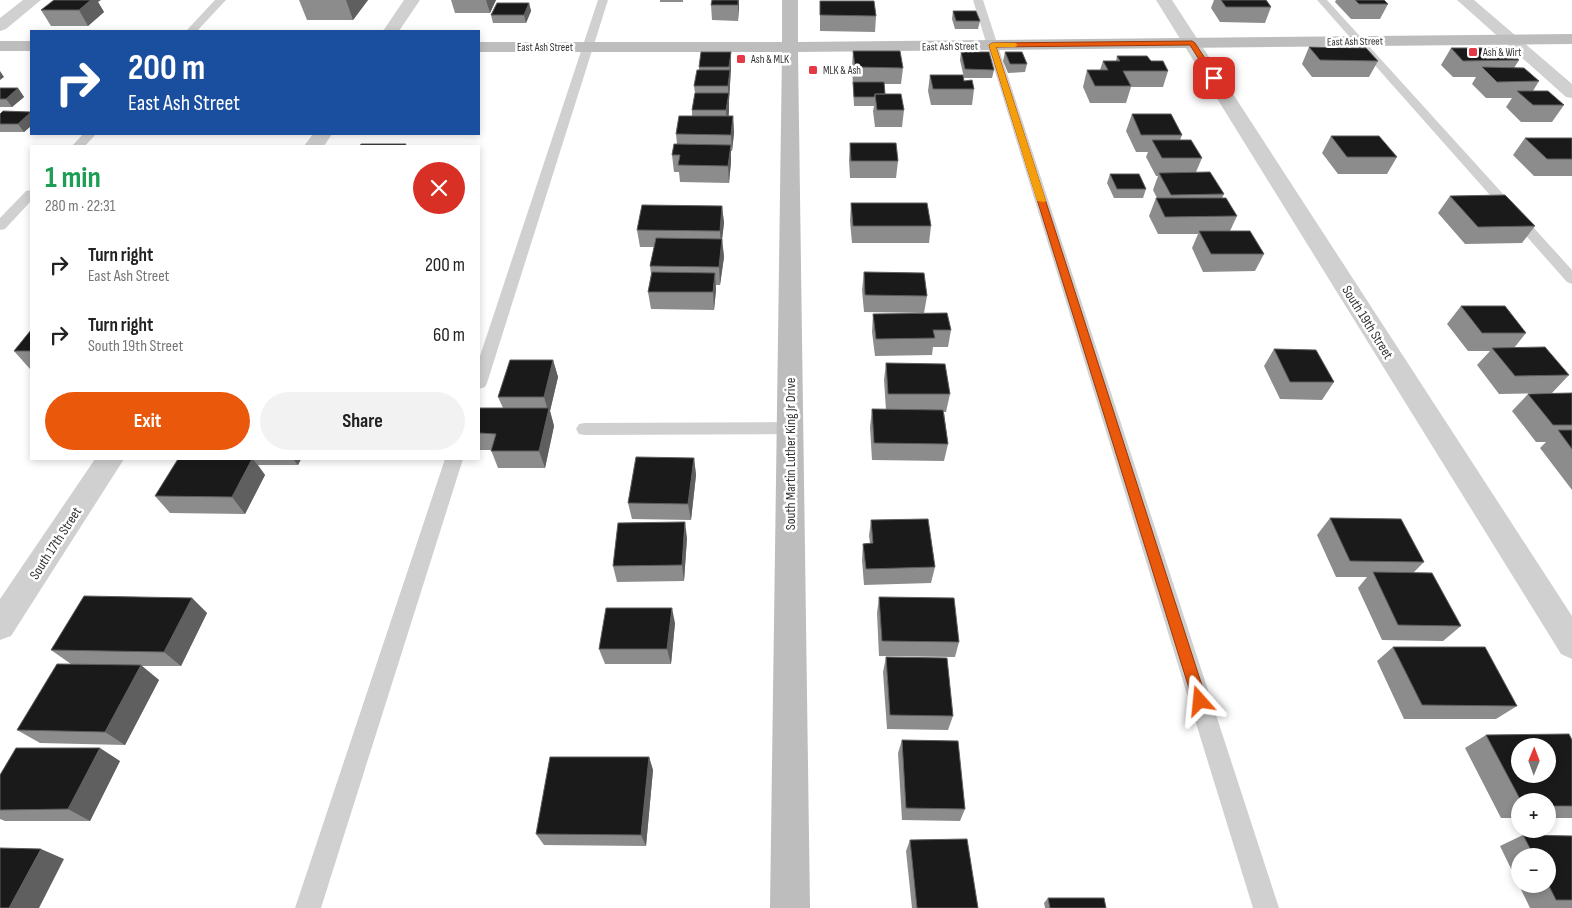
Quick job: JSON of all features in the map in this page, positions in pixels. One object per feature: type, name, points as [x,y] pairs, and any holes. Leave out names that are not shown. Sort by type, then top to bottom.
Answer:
[{"type":"street","points":[[0,26],[33,0]]},
{"type":"street","points":[[392,30],[412,0]]},
{"type":"street","name":"South Martin Luther King Jr Drive","points":[[790,0],[790,908]]},
{"type":"street","name":"South 19th Street","points":[[1164,0],[1572,644]]},
{"type":"street","points":[[1465,0],[1572,93]]},
{"type":"street","name":"East Ash Street","points":[[480,47],[791,47],[1572,39]]},
{"type":"street","points":[[0,46],[30,46]]},
{"type":"street","name":"South 17th Street","points":[[0,626],[109,460]]},
{"type":"lane","points":[[192,30],[221,0]]},
{"type":"lane","points":[[480,380],[604,0]]},
{"type":"lane","points":[[978,0],[1266,908]]},
{"type":"lane","points":[[1322,0],[1572,279]]},
{"type":"lane","points":[[79,145],[89,135]]},
{"type":"lane","points":[[0,226],[30,195]]},
{"type":"lane","points":[[585,429],[790,428]]},
{"type":"lane","points":[[308,908],[454,460]]},
{"type":"building","points":[[54,0],[91,0],[79,10],[41,10]]},
{"type":"building","points":[[712,0],[738,0],[738,5],[711,5]]},
{"type":"building","points":[[1221,0],[1266,0],[1271,7],[1226,7]]},
{"type":"building","points":[[1355,0],[1384,0],[1388,4],[1359,4]]},
{"type":"building","points":[[820,1],[874,1],[876,16],[820,15]]},
{"type":"building","points":[[497,3],[529,3],[524,15],[491,15]]},
{"type":"building","points":[[953,11],[976,11],[980,21],[956,21]]},
{"type":"building","points":[[1309,47],[1366,48],[1378,61],[1320,60]]},
{"type":"building","points":[[1451,48],[1505,48],[1519,60],[1463,61]]},
{"type":"building","points":[[853,51],[900,51],[903,68],[855,67]]},
{"type":"building","points":[[701,52],[731,52],[729,67],[699,67]]},
{"type":"building","points":[[961,52],[989,52],[994,70],[965,69]]},
{"type":"building","points":[[1005,52],[1022,52],[1027,64],[1010,64]]},
{"type":"building","points":[[1117,56],[1147,56],[1151,61],[1163,61],[1168,71],[1123,71],[1131,86],[1095,86],[1087,70],[1108,70],[1103,61],[1120,61]]},
{"type":"building","points":[[1482,67],[1524,68],[1539,81],[1497,82]]},
{"type":"building","points":[[697,70],[730,70],[728,86],[694,86]]},
{"type":"building","points":[[930,75],[963,75],[964,81],[972,80],[974,89],[933,89]]},
{"type":"building","points":[[853,82],[884,82],[885,94],[875,94],[874,97],[854,97]]},
{"type":"building","points":[[0,88],[18,88],[6,99],[0,99]]},
{"type":"building","points":[[1517,91],[1548,91],[1564,105],[1533,105]]},
{"type":"building","points":[[695,93],[729,93],[726,110],[692,110]]},
{"type":"building","points":[[875,94],[901,94],[904,110],[877,110]]},
{"type":"building","points":[[3,111],[30,112],[18,124],[0,124],[0,114]]},
{"type":"building","points":[[1132,114],[1171,114],[1182,135],[1141,135]]},
{"type":"building","points":[[679,116],[733,116],[731,135],[676,134]]},
{"type":"building","points":[[1331,136],[1379,136],[1397,157],[1347,157]]},
{"type":"building","points":[[1525,138],[1572,138],[1572,159],[1547,159]]},
{"type":"building","points":[[1152,140],[1191,140],[1202,158],[1162,158]]},
{"type":"building","points":[[850,143],[896,143],[898,161],[851,161]]},
{"type":"building","points":[[361,144],[406,144],[406,145]]},
{"type":"building","points":[[674,144],[731,145],[728,166],[678,165],[680,155],[672,155]]},
{"type":"building","points":[[1210,172],[1224,194],[1171,195],[1159,173]]},
{"type":"building","points":[[1110,174],[1139,174],[1146,189],[1117,189]]},
{"type":"building","points":[[1505,195],[1535,226],[1478,227],[1450,196]]},
{"type":"building","points":[[1156,198],[1226,198],[1237,216],[1165,217]]},
{"type":"building","points":[[851,203],[927,203],[931,226],[853,226]]},
{"type":"building","points":[[642,205],[722,206],[720,231],[637,230]]},
{"type":"building","points":[[1199,231],[1250,231],[1264,254],[1211,254]]},
{"type":"building","points":[[656,238],[722,239],[719,267],[650,266]]},
{"type":"building","points":[[652,272],[715,273],[713,292],[648,292]]},
{"type":"building","points":[[864,272],[924,273],[927,296],[865,295]]},
{"type":"building","points":[[1461,306],[1505,306],[1526,333],[1482,333]]},
{"type":"building","points":[[947,313],[951,330],[933,330],[935,338],[876,339],[873,314]]},
{"type":"building","points":[[30,331],[30,351],[14,351]]},
{"type":"building","points":[[1545,347],[1569,375],[1515,376],[1492,348]]},
{"type":"building","points":[[1274,349],[1316,350],[1334,382],[1290,382]]},
{"type":"building","points":[[510,360],[553,360],[544,397],[498,397]]},
{"type":"building","points":[[886,363],[945,364],[950,394],[888,394]]},
{"type":"building","points":[[1572,393],[1572,425],[1553,425],[1528,394]]},
{"type":"building","points":[[480,408],[549,408],[539,451],[491,451],[496,434],[480,433]]},
{"type":"building","points":[[872,409],[943,410],[948,444],[874,443]]},
{"type":"building","points":[[1558,430],[1572,430],[1572,449]]},
{"type":"building","points":[[636,457],[694,458],[688,504],[628,503]]},
{"type":"building","points":[[177,460],[251,460],[232,497],[155,496]]},
{"type":"building","points":[[1330,518],[1401,519],[1424,562],[1350,561]]},
{"type":"building","points":[[928,519],[935,567],[866,569],[863,544],[873,543],[871,520]]},
{"type":"building","points":[[685,522],[682,565],[613,566],[618,523]]},
{"type":"building","points":[[1373,572],[1432,573],[1461,626],[1398,625]]},
{"type":"building","points":[[84,596],[192,598],[164,652],[51,650]]},
{"type":"building","points":[[879,597],[954,598],[959,642],[882,641]]},
{"type":"building","points":[[606,608],[672,608],[667,649],[599,649]]},
{"type":"building","points":[[1393,647],[1485,647],[1517,706],[1422,705]]},
{"type":"building","points":[[886,657],[947,658],[953,716],[890,715]]},
{"type":"building","points":[[57,664],[141,665],[105,732],[17,730]]},
{"type":"building","points":[[1569,734],[1572,740],[1572,806],[1556,806],[1556,793],[1517,793],[1511,783],[1556,783],[1556,738],[1511,738],[1511,782],[1486,735]]},
{"type":"building","points":[[902,740],[958,741],[965,809],[906,808]]},
{"type":"building","points":[[16,748],[100,748],[68,809],[0,810],[0,775]]},
{"type":"building","points":[[550,757],[649,757],[641,835],[536,834]]},
{"type":"building","points":[[1572,836],[1572,900],[1556,900],[1552,893],[1556,893],[1556,848],[1530,848],[1525,838]]},
{"type":"building","points":[[967,839],[978,908],[917,908],[910,840]]},
{"type":"building","points":[[0,848],[41,849],[9,908],[0,908]]},
{"type":"building","points":[[1048,898],[1104,898],[1106,908],[1050,908]]},
{"type":"slow traffic","points":[[1015,45],[992,45],[1041,201]]},
{"type":"place","name":"Ash & Wirt","points":[[1473,52]]},
{"type":"place","name":"Ash & MLK","points":[[741,59]]},
{"type":"place","name":"MLK & Ash","points":[[813,70]]},
{"type":"route","points":[[1200,701],[992,45],[1192,43],[1214,78]]}]
